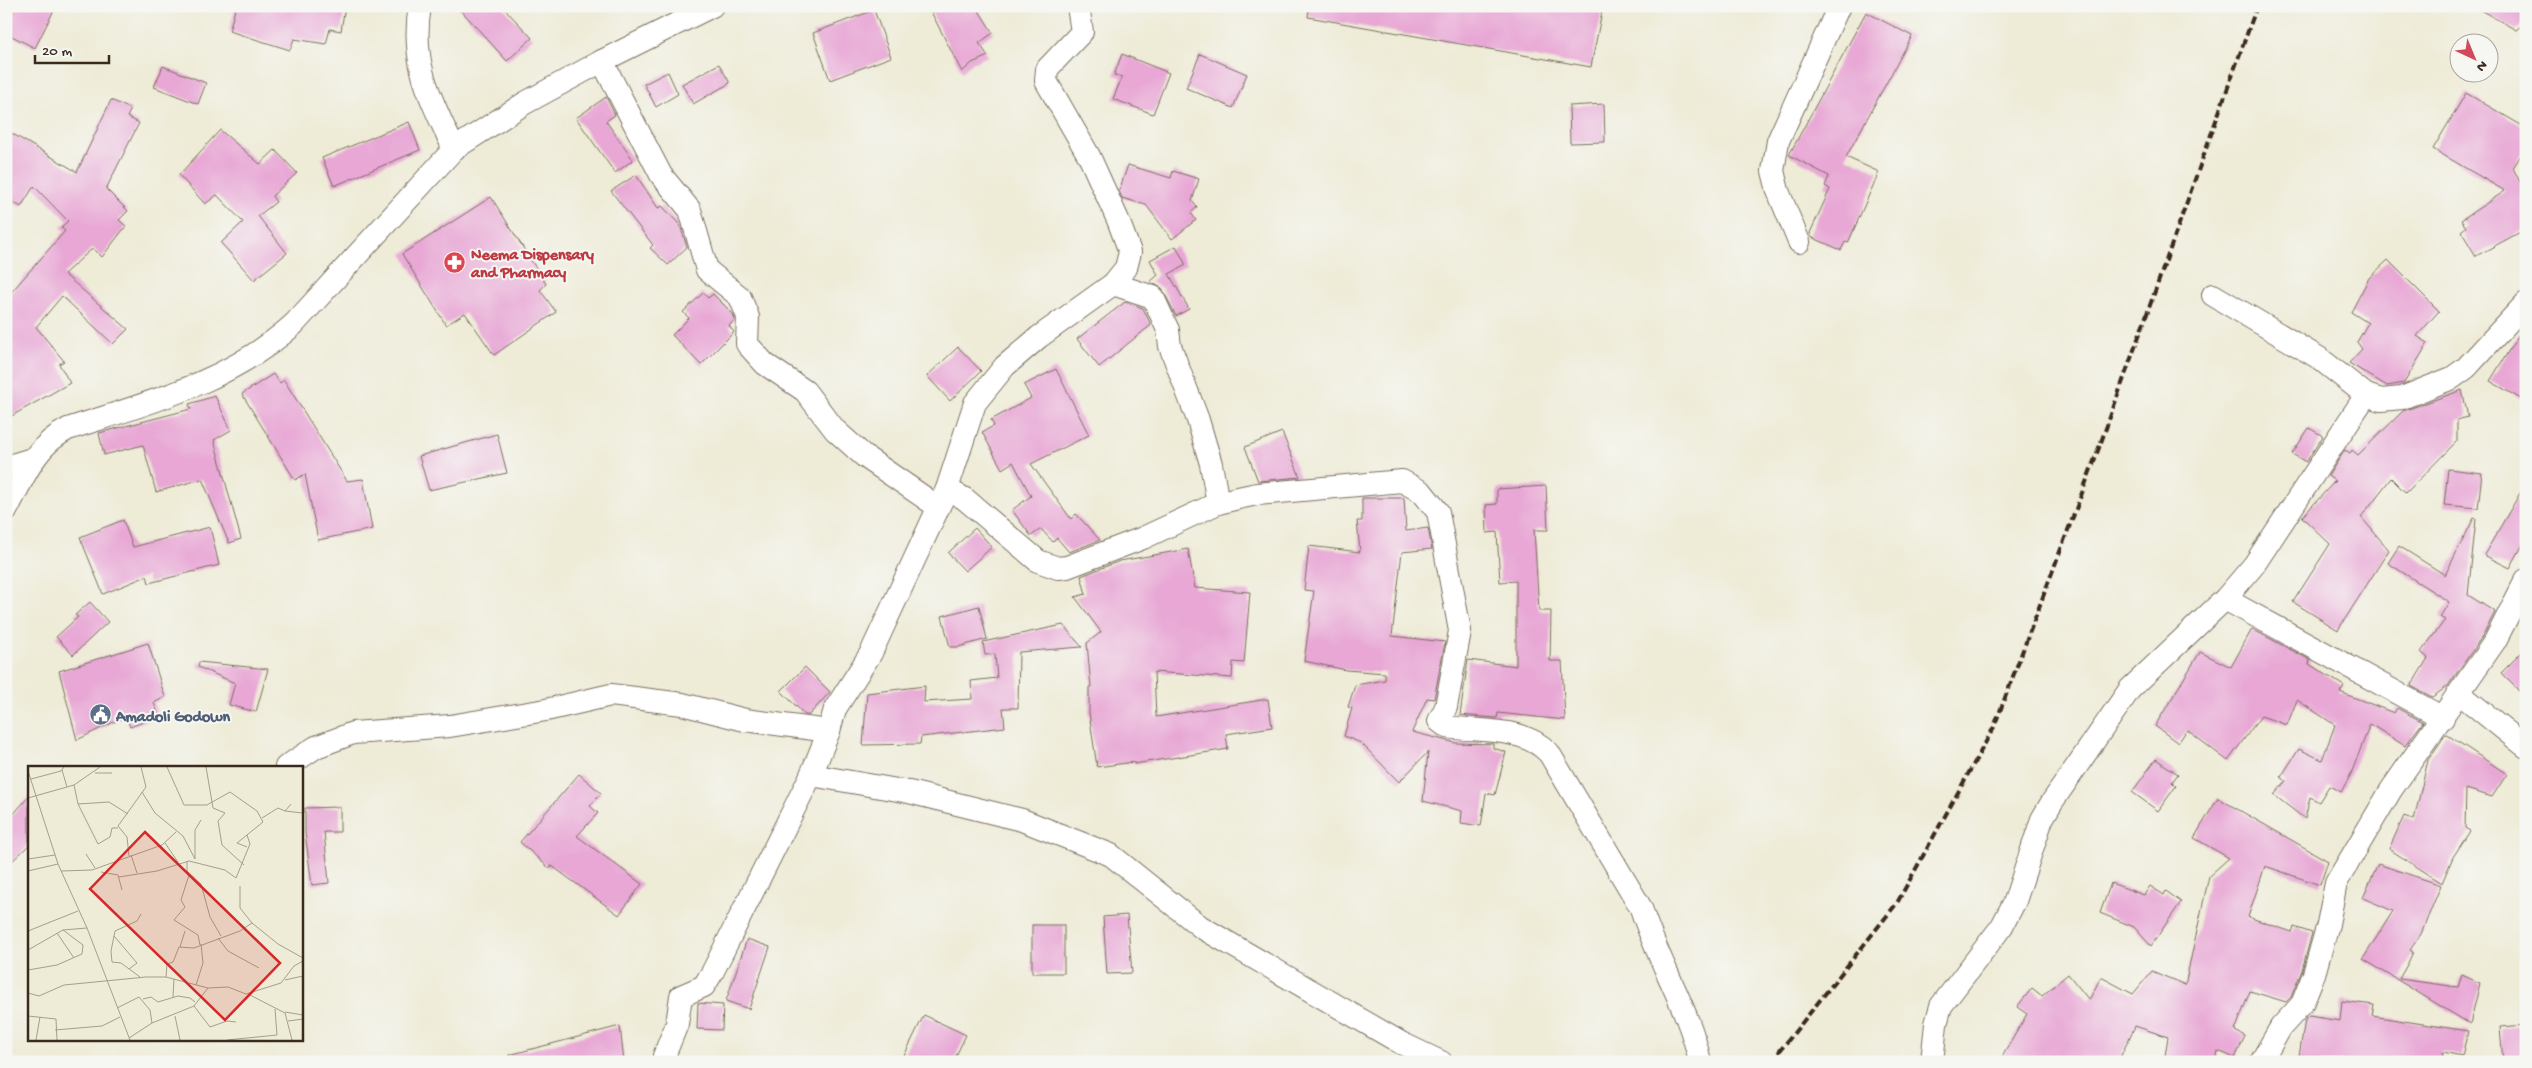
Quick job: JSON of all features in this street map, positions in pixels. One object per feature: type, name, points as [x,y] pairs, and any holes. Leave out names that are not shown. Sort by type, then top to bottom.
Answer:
[{"type":"street","points":[[420,6],[416,39],[419,66],[454,149]]},
{"type":"street","points":[[6,510],[41,447],[53,436],[68,429],[186,391],[273,344],[294,324],[454,149],[525,103],[602,60],[712,6]]},
{"type":"street","points":[[664,1062],[664,1056],[678,1024],[681,996],[704,986],[712,973],[811,775],[829,731],[835,709],[871,653],[943,498],[975,404],[1005,366],[1039,338],[1114,284],[1126,268],[1130,252],[1089,156],[1046,81],[1047,69],[1082,32],[1078,6]]},
{"type":"street","points":[[1799,242],[1778,192],[1773,171],[1778,140],[1839,6]]},
{"type":"street","points":[[602,60],[661,175],[690,210],[706,270],[740,297],[748,317],[747,344],[765,364],[806,391],[835,430],[864,456],[943,498],[979,510],[1038,561],[1058,568],[1067,567],[1143,538],[1218,503],[1257,494],[1402,481],[1422,492],[1438,512],[1460,631],[1446,707],[1439,721],[1447,727],[1527,737],[1540,745],[1548,753],[1641,908],[1648,931],[1679,999],[1700,1062]]},
{"type":"street","points":[[1114,284],[1153,297],[1168,330],[1170,346],[1198,420],[1218,503]]},
{"type":"street","points":[[2213,295],[2319,358],[2366,395],[2381,400],[2402,398],[2452,378],[2466,368],[2526,303]]},
{"type":"street","points":[[1932,1062],[1936,1024],[1941,1006],[2002,926],[2014,901],[2042,819],[2052,802],[2130,689],[2225,599],[2254,565],[2366,395]]},
{"type":"street","points":[[6,467],[35,458]]},
{"type":"street","points":[[2261,1062],[2281,1027],[2302,1004],[2314,974],[2328,924],[2336,883],[2392,790],[2495,641],[2526,580]]},
{"type":"street","points":[[2225,599],[2443,718]]},
{"type":"street","points":[[2459,693],[2526,747]]},
{"type":"street","points":[[287,766],[316,746],[353,733],[450,726],[546,710],[611,695],[682,704],[745,720],[829,731]]},
{"type":"street","points":[[811,775],[909,792],[1022,820],[1111,855],[1201,927],[1401,1043],[1441,1062]]},
{"type":"building","points":[[6,6],[56,6],[35,48],[6,33]]},
{"type":"building","points":[[236,6],[345,6],[341,31],[330,29],[326,44],[294,39],[290,50],[229,31]]},
{"type":"building","points":[[457,6],[502,6],[532,38],[507,61]]},
{"type":"building","points":[[928,6],[976,6],[993,33],[979,43],[988,56],[972,63],[962,72]]},
{"type":"building","points":[[1309,6],[1603,6],[1591,67],[1308,17]]},
{"type":"building","points":[[2473,6],[2526,6],[2526,22],[2516,30]]},
{"type":"building","points":[[874,10],[891,57],[830,80],[813,33]]},
{"type":"building","points":[[1866,12],[1912,36],[1846,157],[1879,172],[1848,243],[1845,242],[1841,250],[1811,237],[1810,233],[1830,189],[1825,186],[1829,176],[1789,155]]},
{"type":"building","points":[[1122,54],[1169,73],[1153,114],[1113,99],[1122,77],[1114,75]]},
{"type":"building","points":[[1200,54],[1247,74],[1233,108],[1186,88]]},
{"type":"building","points":[[719,64],[730,83],[693,104],[682,84]]},
{"type":"building","points":[[163,66],[206,83],[198,104],[154,87]]},
{"type":"building","points":[[668,72],[678,94],[656,107],[644,84]]},
{"type":"building","points":[[2466,93],[2526,128],[2526,147],[2513,168],[2520,182],[2526,178],[2526,229],[2476,256],[2461,231],[2466,227],[2461,220],[2505,191],[2433,149]]},
{"type":"building","points":[[606,97],[615,115],[606,121],[633,160],[615,173],[576,118]]},
{"type":"building","points":[[111,100],[131,109],[127,117],[139,123],[106,189],[128,211],[119,220],[126,226],[102,257],[93,248],[64,274],[128,329],[113,344],[62,296],[36,327],[64,361],[59,364],[70,383],[6,419],[6,298],[65,231],[61,227],[68,221],[34,186],[21,207],[6,198],[6,130],[77,172]]},
{"type":"building","points":[[1604,104],[1605,142],[1570,143],[1569,106]]},
{"type":"building","points":[[409,122],[420,150],[334,186],[322,158]]},
{"type":"building","points":[[220,130],[260,164],[275,150],[297,173],[272,196],[276,202],[258,216],[287,253],[254,280],[221,243],[243,222],[217,195],[205,204],[179,175]]},
{"type":"building","points":[[1128,165],[1171,178],[1173,171],[1199,179],[1192,201],[1197,207],[1191,213],[1196,220],[1172,239],[1146,205],[1122,198],[1119,191]]},
{"type":"building","points":[[636,175],[658,208],[662,206],[680,225],[687,247],[668,265],[650,248],[653,245],[611,191]]},
{"type":"building","points":[[491,197],[546,284],[540,290],[556,312],[494,355],[465,313],[446,325],[402,254]]},
{"type":"building","points":[[1176,246],[1186,265],[1169,274],[1189,309],[1176,316],[1162,288],[1150,282],[1158,275],[1150,260]]},
{"type":"building","points":[[2388,260],[2439,311],[2417,336],[2428,343],[2404,383],[2387,386],[2349,363],[2362,349],[2357,342],[2368,323],[2351,312],[2369,278]]},
{"type":"building","points":[[703,293],[708,298],[713,294],[733,314],[735,319],[729,326],[734,332],[701,365],[672,335],[689,318],[683,312]]},
{"type":"building","points":[[1125,302],[1143,308],[1151,325],[1099,367],[1077,339]]},
{"type":"building","points":[[2526,323],[2526,402],[2490,381]]},
{"type":"building","points":[[958,347],[981,371],[950,401],[927,376]]},
{"type":"building","points":[[1056,369],[1089,435],[1031,464],[1071,519],[1076,514],[1100,540],[1069,552],[1057,538],[1053,542],[1041,529],[1031,536],[1012,510],[1031,496],[1013,462],[1002,469],[982,432],[994,426],[991,420],[1031,398],[1024,385]]},
{"type":"building","points":[[273,374],[280,383],[284,380],[347,481],[363,479],[372,529],[318,540],[305,474],[295,480],[242,394]]},
{"type":"building","points":[[2462,390],[2468,417],[2457,420],[2457,441],[2406,493],[2391,478],[2361,517],[2389,550],[2338,630],[2293,602],[2330,544],[2302,517],[2335,481],[2328,476],[2345,450],[2350,453],[2352,450],[2358,455],[2403,411]]},
{"type":"building","points":[[215,396],[231,430],[214,440],[241,539],[229,543],[202,479],[156,492],[143,445],[104,455],[99,433],[191,409],[189,404]]},
{"type":"building","points":[[2309,428],[2323,436],[2306,462],[2292,454]]},
{"type":"building","points":[[1282,432],[1300,477],[1258,481],[1245,447]]},
{"type":"building","points":[[497,434],[507,473],[429,490],[419,456]]},
{"type":"building","points":[[2448,469],[2482,473],[2478,508],[2444,505]]},
{"type":"building","points":[[2526,483],[2526,539],[2510,568],[2484,555]]},
{"type":"building","points":[[1546,486],[1548,530],[1534,530],[1539,611],[1551,611],[1550,661],[1562,661],[1565,720],[1498,713],[1497,718],[1460,715],[1468,660],[1516,666],[1516,581],[1500,582],[1497,532],[1487,533],[1486,505],[1497,504],[1497,489]]},
{"type":"building","points":[[1362,498],[1404,498],[1406,531],[1428,528],[1432,549],[1402,552],[1392,636],[1445,642],[1434,699],[1427,698],[1412,732],[1456,743],[1493,744],[1493,748],[1506,752],[1495,795],[1486,793],[1481,826],[1461,823],[1462,811],[1423,801],[1428,752],[1399,782],[1361,743],[1344,736],[1352,708],[1348,707],[1355,685],[1385,680],[1385,673],[1346,670],[1304,661],[1314,591],[1304,590],[1309,546],[1360,552],[1357,521],[1362,521]]},
{"type":"building","points":[[2474,518],[2476,519],[2468,595],[2495,612],[2484,634],[2447,687],[2432,697],[2411,686],[2428,658],[2421,652],[2445,620],[2440,617],[2449,602],[2388,563],[2399,546],[2445,575]]},
{"type":"building","points":[[123,520],[133,547],[210,527],[219,565],[149,583],[147,576],[103,594],[80,537]]},
{"type":"building","points":[[975,528],[992,547],[965,571],[948,553]]},
{"type":"building","points":[[1188,549],[1195,588],[1250,592],[1244,663],[1233,662],[1232,678],[1154,672],[1156,717],[1268,699],[1272,727],[1226,734],[1228,749],[1134,764],[1134,762],[1097,767],[1089,713],[1089,687],[1091,687],[1087,643],[1101,632],[1075,597],[1086,594],[1081,576],[1120,561]]},
{"type":"building","points":[[90,602],[108,622],[73,655],[56,637],[78,617],[75,615]]},
{"type":"building","points":[[979,606],[987,639],[958,647],[950,647],[942,616]]},
{"type":"building","points":[[1063,625],[1082,647],[1019,652],[1018,708],[1003,708],[1005,727],[921,737],[920,744],[863,745],[867,693],[925,686],[924,702],[972,699],[971,681],[997,678],[995,654],[985,655],[983,642]]},
{"type":"building","points":[[2252,629],[2310,660],[2309,664],[2344,686],[2340,692],[2394,713],[2397,708],[2423,722],[2405,746],[2370,724],[2351,774],[2341,792],[2329,786],[2319,802],[2310,797],[2305,819],[2274,795],[2286,781],[2281,777],[2299,749],[2322,760],[2335,725],[2297,700],[2287,725],[2261,716],[2228,761],[2187,730],[2178,743],[2155,726],[2200,652],[2231,667]]},
{"type":"building","points":[[148,643],[165,697],[154,703],[159,716],[130,727],[126,716],[77,740],[59,671]]},
{"type":"building","points":[[2526,648],[2526,698],[2501,673]]},
{"type":"building","points":[[199,662],[268,669],[256,712],[229,705],[235,683],[198,667]]},
{"type":"building","points":[[805,667],[830,692],[809,715],[805,715],[781,691]]},
{"type":"building","points":[[2446,734],[2507,774],[2492,797],[2466,789],[2465,828],[2470,831],[2453,857],[2442,883],[2389,849],[2404,816],[2414,820],[2428,760]]},
{"type":"building","points":[[2156,759],[2178,774],[2172,782],[2176,786],[2158,811],[2132,792]]},
{"type":"building","points":[[579,774],[601,793],[590,806],[598,813],[577,836],[642,884],[619,915],[552,866],[549,868],[520,842]]},
{"type":"building","points":[[28,797],[28,846],[6,867],[6,823]]},
{"type":"building","points":[[2218,798],[2328,861],[2320,885],[2265,866],[2248,917],[2292,932],[2294,927],[2312,933],[2302,970],[2291,997],[2286,1002],[2250,991],[2235,1031],[2245,1036],[2235,1058],[2218,1051],[2216,1062],[2164,1062],[2168,1037],[2135,1026],[2118,1062],[1999,1062],[2027,1014],[2017,1007],[2032,988],[2042,996],[2068,974],[2089,1000],[2101,977],[2133,994],[2152,971],[2185,985],[2209,876],[2229,858],[2194,838]]},
{"type":"building","points":[[340,807],[340,832],[324,832],[329,883],[312,885],[305,833],[305,808]]},
{"type":"building","points":[[2378,864],[2441,885],[2421,934],[2410,950],[2413,952],[2399,979],[2458,987],[2462,975],[2480,983],[2470,1024],[2363,959],[2393,911],[2363,898]]},
{"type":"building","points":[[2111,883],[2144,895],[2150,886],[2164,895],[2166,891],[2181,902],[2151,946],[2134,927],[2100,913]]},
{"type":"building","points":[[1127,915],[1132,973],[1107,974],[1103,917]]},
{"type":"building","points":[[1032,925],[1064,925],[1064,973],[1032,973]]},
{"type":"building","points":[[747,939],[770,947],[749,1009],[726,1001]]},
{"type":"building","points":[[2342,1001],[2374,1005],[2372,1016],[2468,1031],[2462,1056],[2443,1052],[2442,1062],[2298,1062],[2305,1020],[2309,1016],[2340,1021]]},
{"type":"building","points":[[698,1003],[723,1005],[722,1030],[697,1029]]},
{"type":"building","points":[[924,1015],[966,1035],[953,1062],[901,1062]]},
{"type":"building","points":[[2526,1025],[2526,1062],[2503,1062],[2500,1027]]},
{"type":"building","points":[[620,1026],[624,1062],[510,1062],[509,1055]]},
{"type":"railway","points":[[1771,1062],[1897,903],[1994,727],[2100,445],[2257,6]]},
{"type":"place","name":"Neema Dispensary and Pharmacy","points":[[455,262]]},
{"type":"place","name":"Amadoli Godown","points":[[100,715]]}]
